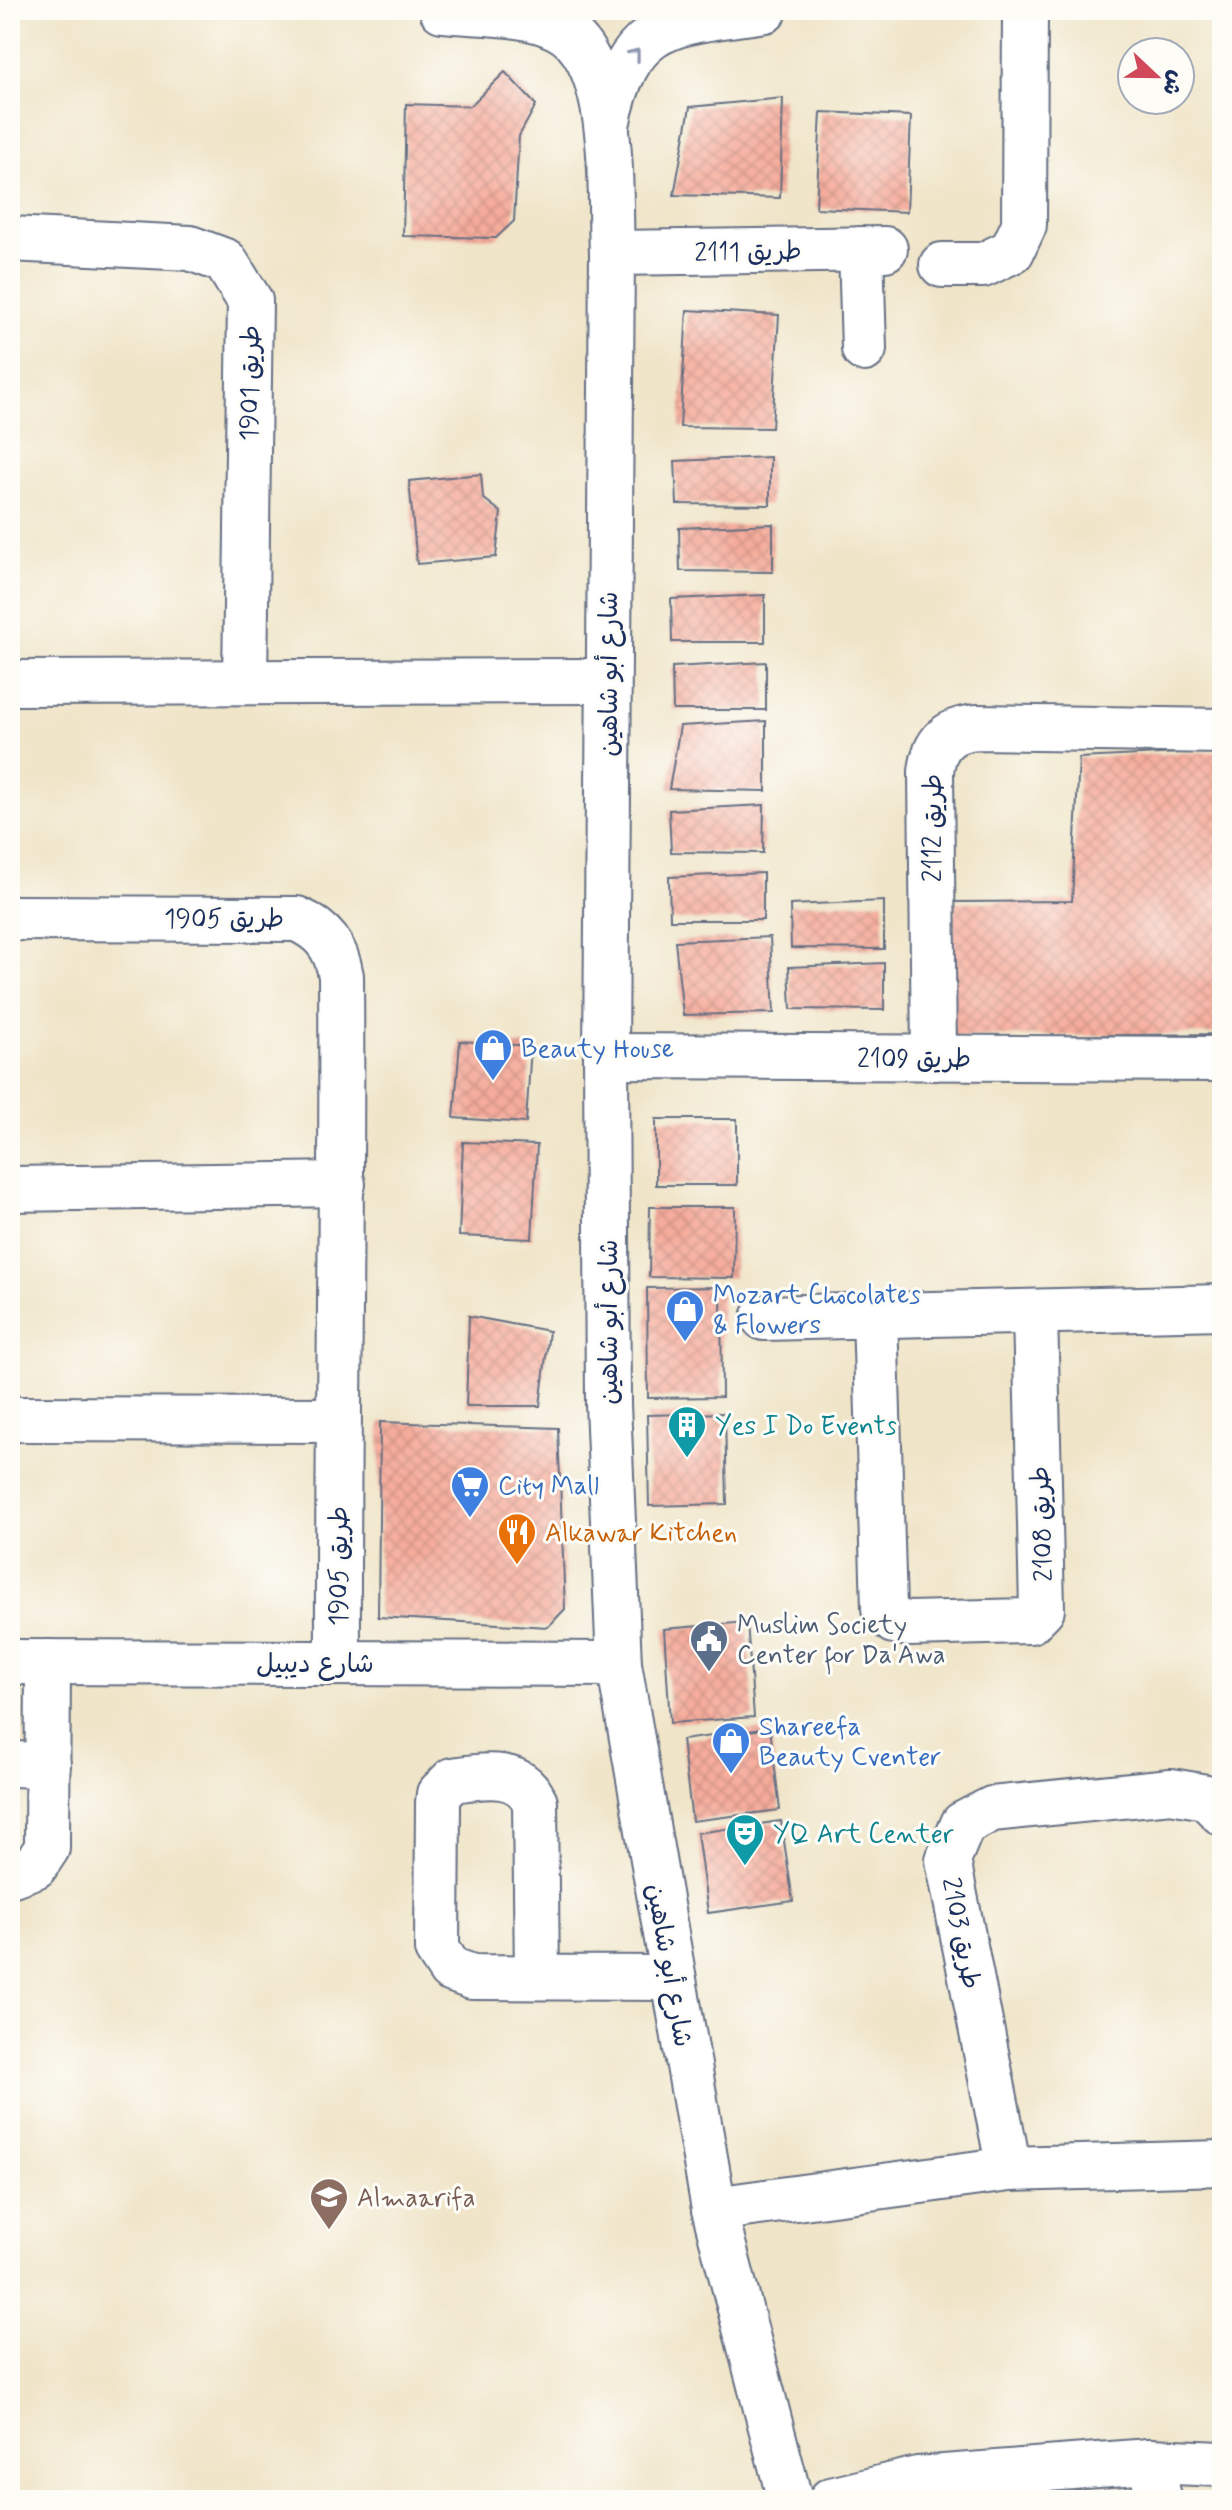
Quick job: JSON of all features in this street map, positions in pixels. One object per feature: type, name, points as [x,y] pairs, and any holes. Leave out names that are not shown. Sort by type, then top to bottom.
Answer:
[{"type":"street","name":"شارع أبو شاهين","points":[[442,10],[514,17],[558,28],[584,52],[607,125]]},
{"type":"street","name":"شارع أبو شاهين","points":[[765,10],[691,19],[661,30],[634,51],[614,89],[607,125],[612,253],[606,1056],[608,1404],[619,1664],[714,2209],[790,2500]]},
{"type":"street","points":[[942,265],[983,265],[1012,251],[1024,225],[1025,10]]},
{"type":"street","name":"طريق 1901","points":[[10,239],[190,248],[225,261],[250,301],[245,682]]},
{"type":"street","name":"طريق 2111","points":[[612,253],[873,249],[864,349]]},
{"type":"street","points":[[10,683],[608,681]]},
{"type":"street","name":"طريق 2112","points":[[934,1058],[931,772],[938,744],[949,733],[978,727],[1222,731]]},
{"type":"street","name":"طريق 1905","points":[[10,918],[297,919],[315,927],[329,940],[338,957],[341,976],[343,1184],[337,1420],[338,1663]]},
{"type":"street","name":"طريق 2109","points":[[606,1056],[1222,1059]]},
{"type":"street","points":[[10,1189],[343,1184]]},
{"type":"street","points":[[764,1318],[1222,1307]]},
{"type":"street","name":"طريق 2108","points":[[875,1315],[884,1608],[901,1625],[1030,1621],[1042,1609],[1035,1312]]},
{"type":"street","points":[[10,1419],[337,1420]]},
{"type":"street","points":[[10,1875],[35,1866],[47,1848],[29,1765],[29,1662]]},
{"type":"street","name":"شارع ديبيل","points":[[29,1662],[619,1664]]},
{"type":"street","points":[[537,1977],[535,1802],[523,1783],[513,1778],[453,1780],[439,1794],[438,1803],[437,1949],[441,1960],[450,1969],[472,1977],[672,1978]]},
{"type":"street","name":"طريق 2103","points":[[1009,2169],[948,1860],[963,1824],[992,1809],[1171,1791],[1206,1797],[1222,1813]]},
{"type":"street","points":[[714,2209],[1009,2169],[1222,2163]]},
{"type":"street","points":[[831,2500],[918,2479],[1154,2480],[1222,2464]]},
{"type":"building","points":[[505,72],[536,105],[519,136],[514,221],[496,238],[403,236],[406,104],[470,106]]},
{"type":"building","points":[[783,98],[780,198],[674,195],[690,107]]},
{"type":"building","points":[[821,112],[911,116],[907,212],[816,208]]},
{"type":"building","points":[[687,310],[779,315],[772,428],[680,427]]},
{"type":"building","points":[[770,457],[770,505],[677,504],[675,461]]},
{"type":"building","points":[[481,474],[483,498],[501,512],[496,557],[417,564],[409,481]]},
{"type":"building","points":[[773,524],[773,572],[680,571],[679,528]]},
{"type":"building","points":[[765,595],[765,642],[672,642],[671,599]]},
{"type":"building","points":[[766,662],[766,710],[673,710],[672,667]]},
{"type":"building","points":[[766,721],[766,791],[669,789],[680,726]]},
{"type":"building","points":[[1222,751],[1222,1034],[943,1037],[954,902],[1072,901],[1079,758]]},
{"type":"building","points":[[764,805],[763,853],[671,852],[669,810]]},
{"type":"building","points":[[763,873],[763,920],[670,920],[669,877]]},
{"type":"building","points":[[884,901],[884,949],[791,948],[790,905]]},
{"type":"building","points":[[770,937],[774,1013],[683,1015],[675,941]]},
{"type":"building","points":[[884,963],[884,1010],[791,1009],[789,967]]},
{"type":"building","name":"Beauty House","points":[[460,1041],[531,1046],[526,1123],[454,1118]]},
{"type":"building","points":[[656,1119],[737,1119],[737,1185],[656,1185]]},
{"type":"building","points":[[463,1142],[537,1145],[532,1239],[459,1236]]},
{"type":"building","points":[[650,1207],[735,1207],[734,1278],[649,1277]]},
{"type":"building","name":"Mozart Chocolates & Flowers","points":[[721,1287],[722,1397],[648,1398],[647,1288]]},
{"type":"building","points":[[469,1316],[549,1331],[540,1406],[466,1406]]},
{"type":"building","name":"Yes I Do Events","points":[[725,1413],[727,1504],[649,1506],[647,1415]]},
{"type":"building","name":"City Mall","points":[[380,1422],[558,1428],[565,1609],[548,1627],[378,1617]]},
{"type":"building","name":"Muslim Society Center for Da'Awa","points":[[747,1622],[754,1717],[670,1723],[664,1629]]},
{"type":"building","name":"Shareefa Beauty Cventer","points":[[770,1728],[780,1810],[692,1821],[682,1740]]},
{"type":"building","name":"YQ Art Center","points":[[781,1821],[793,1901],[708,1913],[697,1833]]},
{"type":"place","name":"Beauty House","points":[[493,1082]]},
{"type":"place","name":"Mozart Chocolates & Flowers","points":[[685,1343]]},
{"type":"place","name":"Yes I Do Events","points":[[687,1459]]},
{"type":"place","name":"City Mall","points":[[470,1519]]},
{"type":"place","name":"Alkawar Kitchen","points":[[517,1566]]},
{"type":"place","name":"Muslim Society Center for Da'Awa","points":[[709,1673]]},
{"type":"place","name":"Shareefa Beauty Cventer","points":[[731,1775]]},
{"type":"place","name":"YQ Art Center","points":[[745,1867]]},
{"type":"place","name":"Almaarifa","points":[[329,2231]]}]
